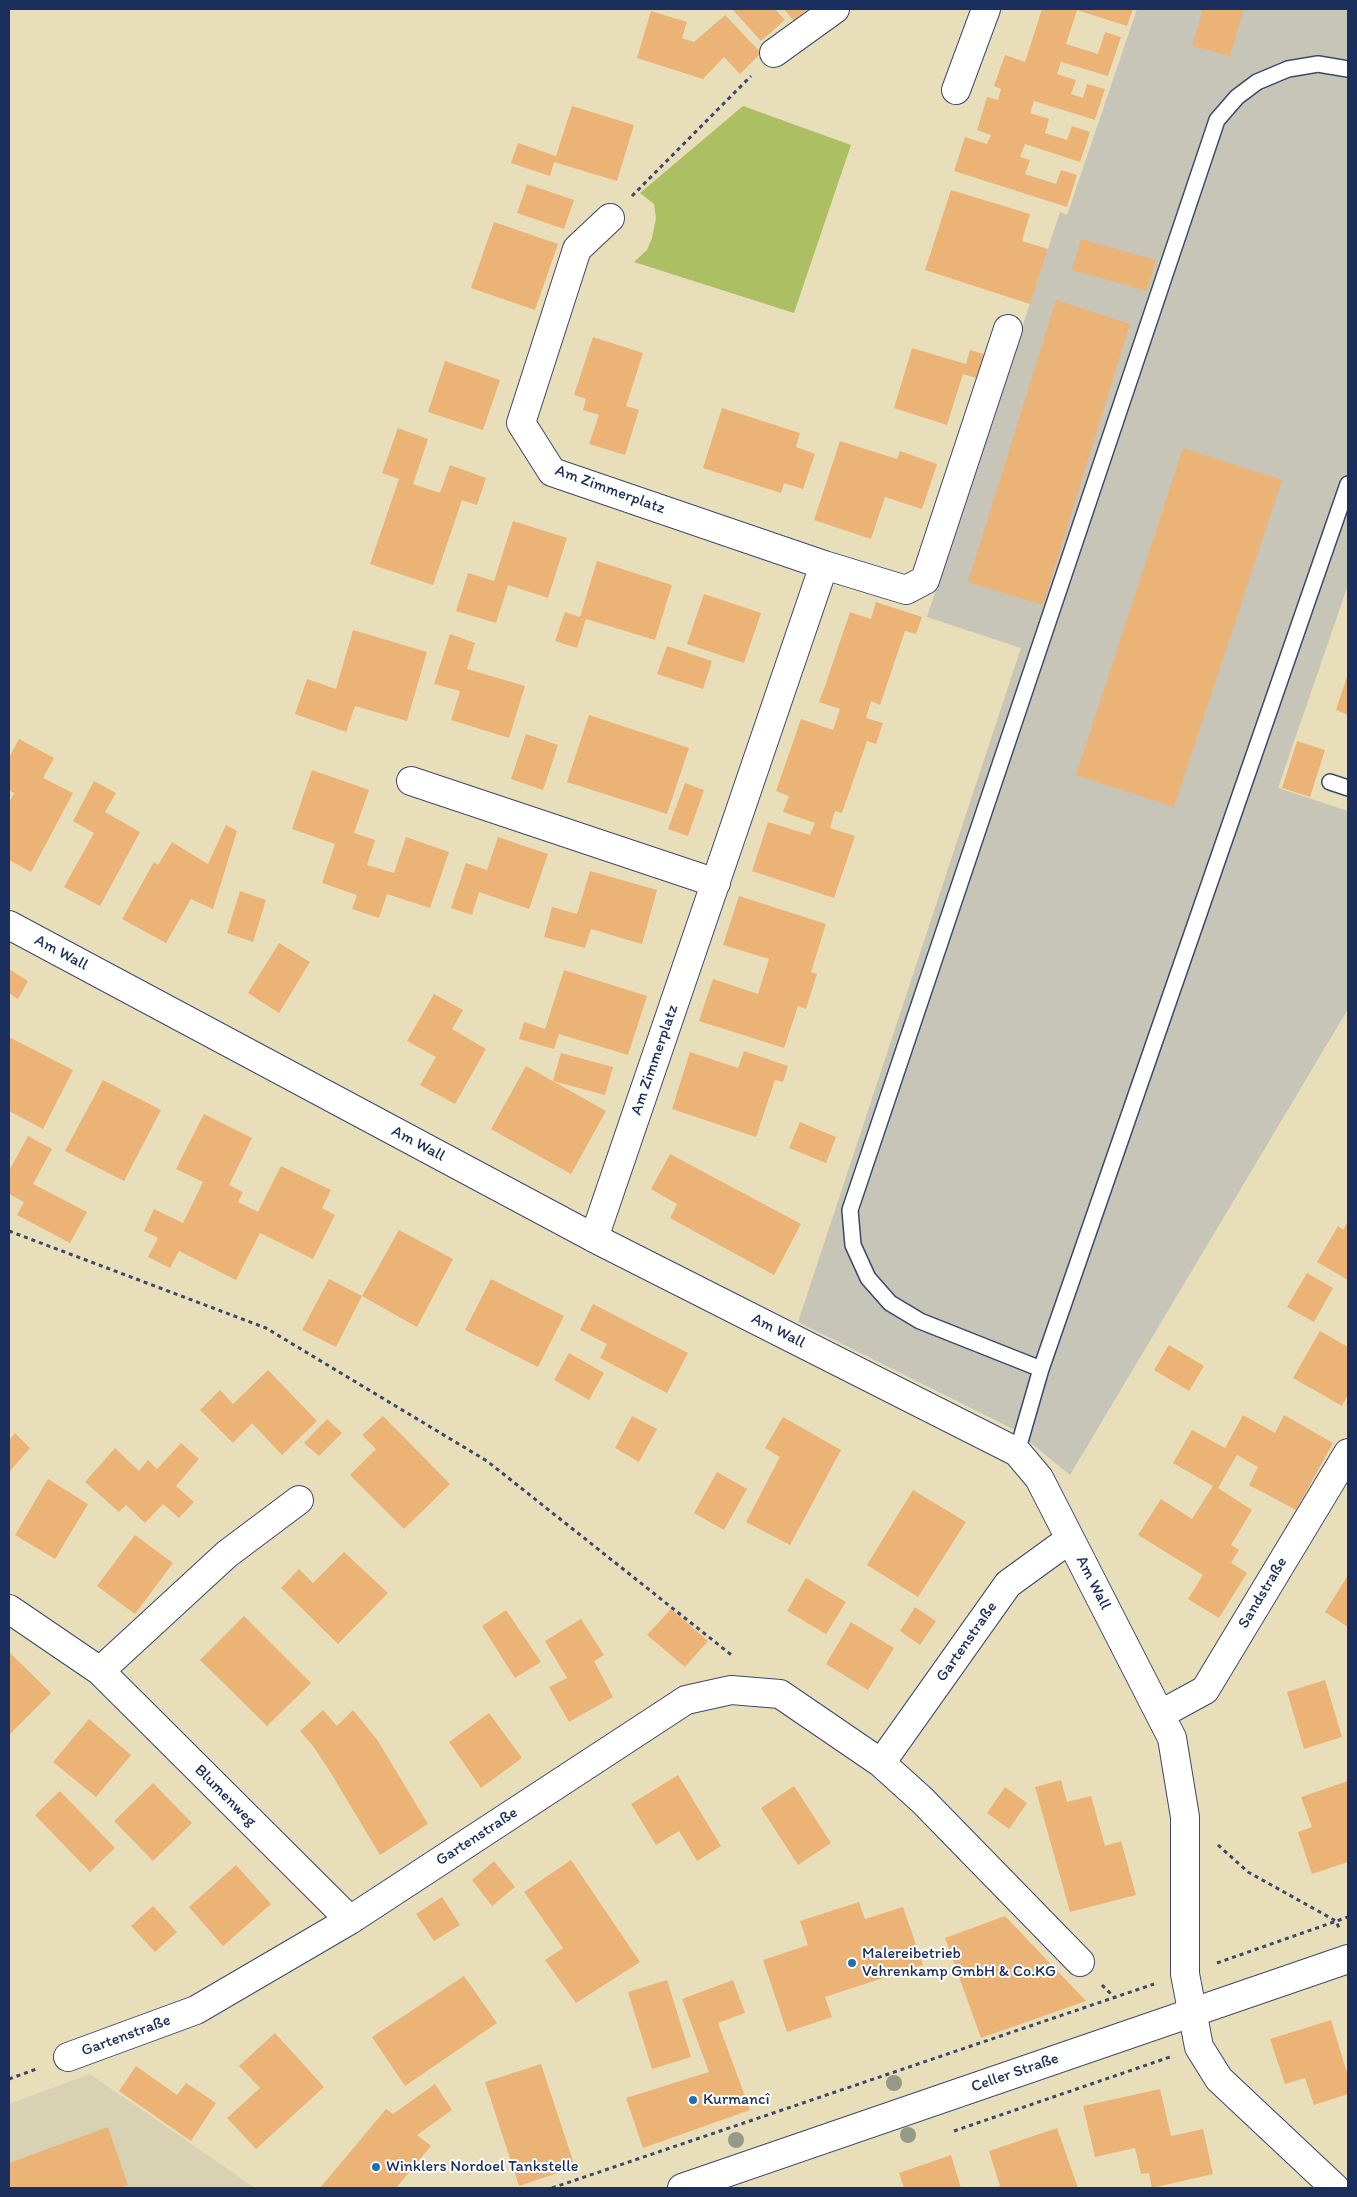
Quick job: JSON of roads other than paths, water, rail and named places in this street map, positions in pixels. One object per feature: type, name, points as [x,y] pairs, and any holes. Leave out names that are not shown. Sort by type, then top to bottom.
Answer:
[{"type":"street","points":[[774,53],[835,9]]},
{"type":"street","points":[[956,90],[986,9]]},
{"type":"street","name":"Am Zimmerplatz","points":[[610,218],[577,249],[521,423],[552,472],[824,565],[906,590],[925,580],[1008,329]]},
{"type":"street","name":"Am Zimmerplatz","points":[[594,1238],[824,565]]},
{"type":"street","points":[[411,781],[716,883]]},
{"type":"street","name":"Am Wall","points":[[9,925],[594,1238],[1017,1452],[1039,1478],[1172,1738],[1185,1816],[1185,1974],[1199,2047],[1219,2079],[1335,2188]]},
{"type":"street","name":"Sandstraße","points":[[1161,1714],[1205,1690],[1348,1453]]},
{"type":"street","points":[[100,1671],[227,1554],[299,1500]]},
{"type":"street","name":"Gartenstraße","points":[[881,1763],[1008,1584],[1070,1540]]},
{"type":"street","name":"Blumenweg","points":[[9,1609],[100,1671],[350,1920]]},
{"type":"street","name":"Gartenstraße","points":[[68,2057],[196,2010],[350,1920],[686,1700],[731,1690],[780,1694],[881,1763],[922,1800],[1080,1962]]},
{"type":"street","name":"Celler Straße","points":[[682,2188],[1348,1959]]},
{"type":"lane","points":[[1041,1369],[920,1321],[890,1303],[868,1278],[853,1245],[850,1210],[1217,120],[1236,97],[1257,82],[1288,69],[1318,64],[1348,69]]},
{"type":"lane","points":[[1017,1452],[1041,1369],[1348,484]]},
{"type":"lane","points":[[1330,782],[1348,788]]},
{"type":"place","name":"Malereibetrieb Vehrenkamp GmbH & Co.KG","points":[[852,1963]]},
{"type":"place","name":"Kurmancî","points":[[693,2100]]},
{"type":"place","name":"Winklers Nordoel Tankstelle","points":[[376,2167]]}]
